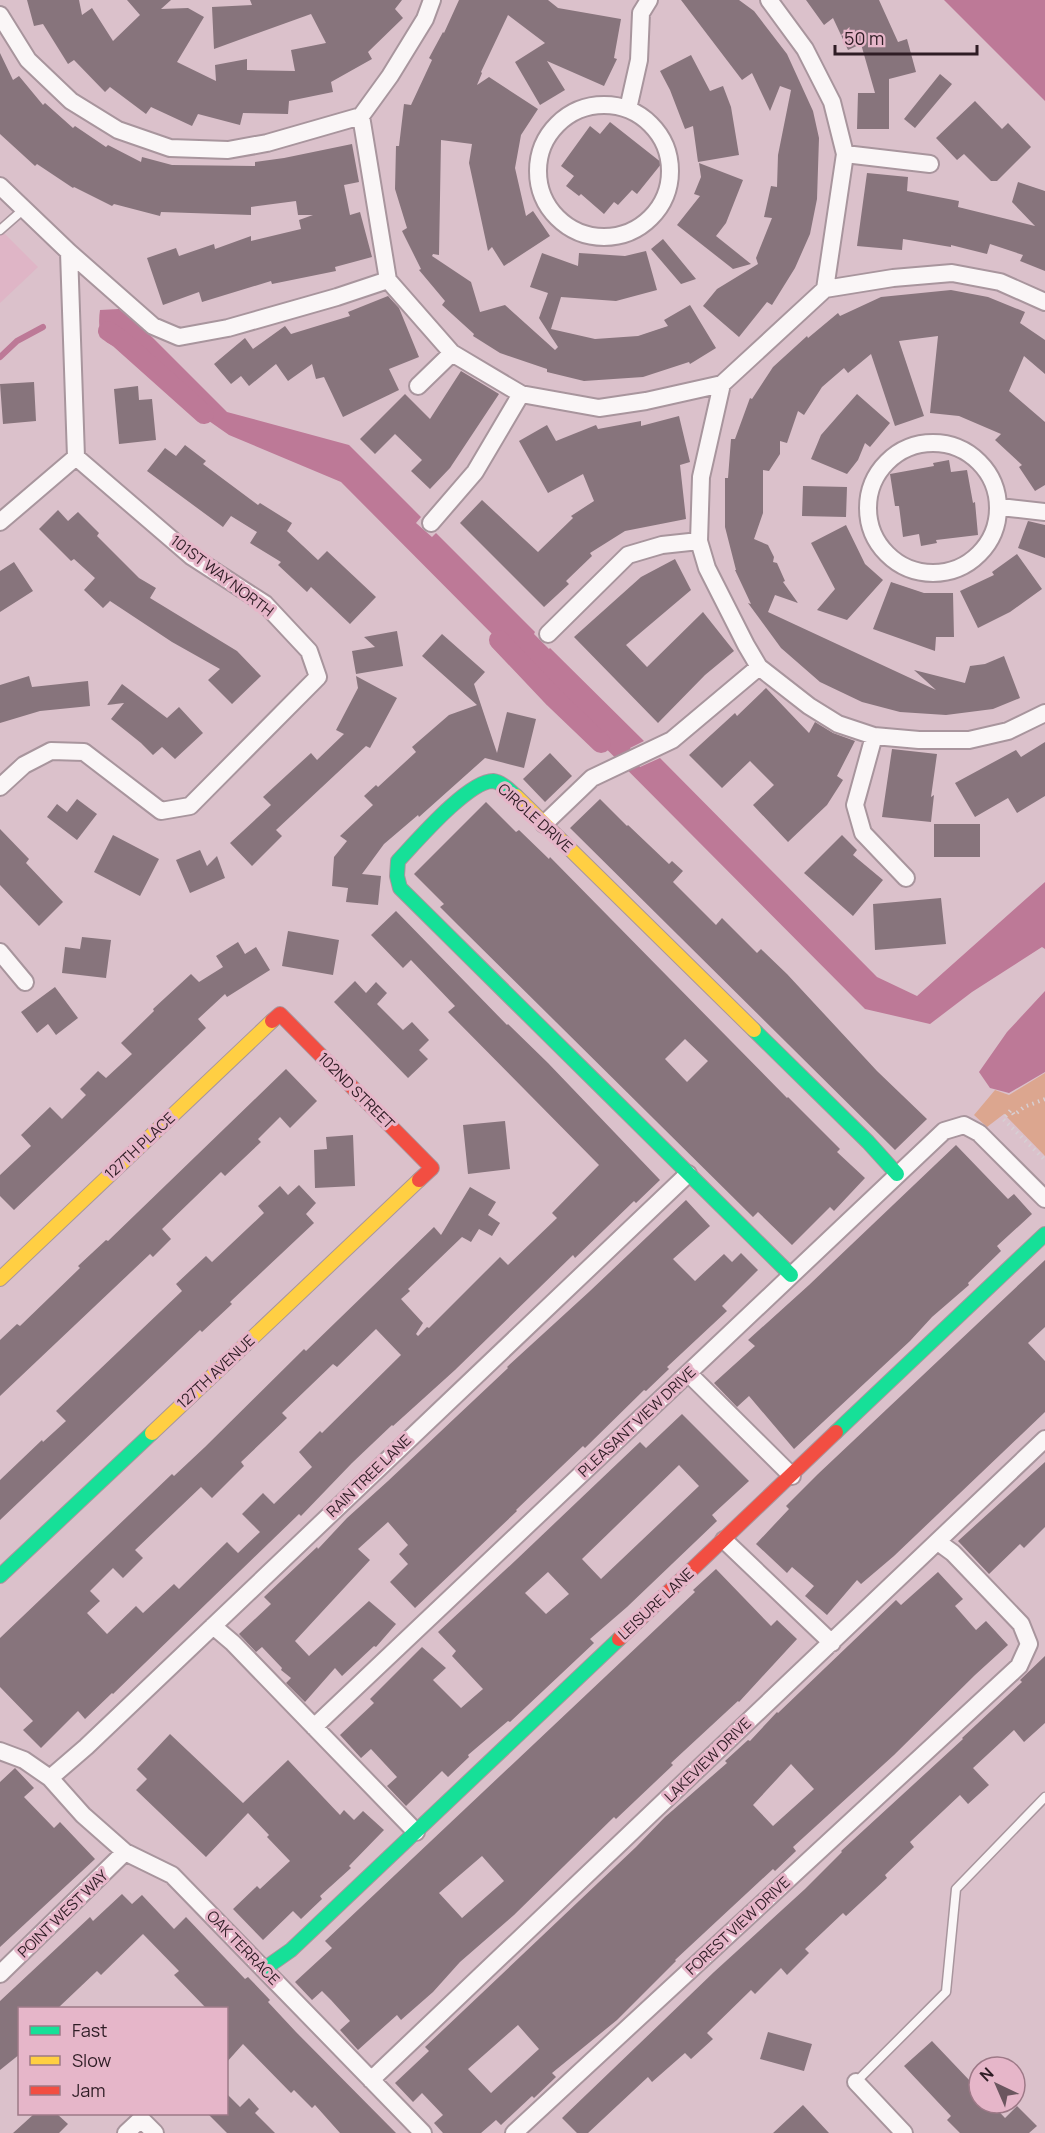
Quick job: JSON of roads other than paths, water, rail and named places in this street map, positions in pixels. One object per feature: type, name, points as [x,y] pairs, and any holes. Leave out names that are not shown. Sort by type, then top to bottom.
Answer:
[{"type":"street","points":[[0,15],[28,60],[71,101],[118,130],[170,148],[228,150],[267,143],[361,116],[390,76],[425,19],[432,0]]},
{"type":"street","points":[[628,109],[639,60],[641,13],[649,0]]},
{"type":"street","points":[[769,0],[805,49],[832,102],[846,154],[825,289]]},
{"type":"street","points":[[601,105],[628,109],[651,124],[666,147],[671,175],[663,201],[646,223],[621,236],[593,237],[568,227],[548,207],[538,181],[540,154],[553,129],[575,112],[601,105]]},
{"type":"street","points":[[361,116],[388,280],[452,353],[521,394],[560,403],[599,408],[646,401],[722,384],[825,289],[893,278],[952,273],[1000,282],[1045,302]]},
{"type":"street","points":[[846,154],[930,164]]},
{"type":"street","points":[[0,186],[69,252],[153,326],[179,337],[228,328],[388,280]]},
{"type":"street","points":[[0,522],[76,457],[69,252]]},
{"type":"street","points":[[418,386],[452,353]]},
{"type":"street","points":[[722,384],[701,477],[699,541],[706,568],[759,667],[809,706],[838,724],[874,736],[919,740],[969,740],[1008,731],[1045,713]]},
{"type":"street","points":[[431,523],[476,472],[521,394]]},
{"type":"street","points":[[940,442],[968,451],[992,477],[1000,507],[990,541],[971,562],[946,573],[919,573],[890,559],[871,532],[867,501],[881,467],[911,445],[940,442]]},
{"type":"street","name":"101ST WAY NORTH","points":[[0,787],[24,765],[51,751],[84,752],[161,811],[190,806],[318,677],[309,651],[265,604],[191,556],[76,457]]},
{"type":"street","points":[[1000,507],[1045,512]]},
{"type":"street","points":[[548,634],[628,555],[662,545],[699,541]]},
{"type":"street","points":[[544,824],[592,778],[672,740],[759,667]]},
{"type":"street","points":[[874,736],[855,805],[863,834],[906,878]]},
{"type":"street","name":"CIRCLE DRIVE","points":[[791,1275],[400,888],[397,876],[398,861],[451,806],[477,785],[494,781],[506,787],[868,1142],[897,1174]]},
{"type":"street","points":[[0,952],[25,982]]},
{"type":"street","name":"102ND STREET","points":[[280,1014],[432,1168]]},
{"type":"street","name":"127TH PLACE","points":[[0,1279],[280,1014]]},
{"type":"street","name":"PLEASANT VIEW DRIVE","points":[[314,1726],[944,1131],[964,1125],[979,1133],[1045,1199]]},
{"type":"street","name":"127TH AVENUE","points":[[0,1576],[432,1168]]},
{"type":"street","name":"RAIN TREE LANE","points":[[50,1778],[86,1747],[662,1196],[688,1174]]},
{"type":"street","name":"LEISURE LANE","points":[[264,1969],[291,1950],[1045,1234]]},
{"type":"street","points":[[688,1373],[792,1476]]},
{"type":"street","name":"LAKEVIEW DRIVE","points":[[372,2080],[1045,1439]]},
{"type":"street","points":[[724,1540],[832,1643]]},
{"type":"street","name":"FOREST VIEW DRIVE","points":[[514,2133],[1019,1666],[1029,1644],[1022,1624],[953,1553],[938,1542]]},
{"type":"street","points":[[213,1626],[233,1643],[416,1832]]},
{"type":"street","name":"OAK TERRACE","points":[[0,1751],[24,1760],[50,1778],[83,1815],[125,1852],[172,1875],[423,2133]]},
{"type":"street","name":"POINT WEST WAY","points":[[0,1974],[125,1852]]},
{"type":"street","points":[[856,2082],[903,2133]]},
{"type":"street","points":[[126,2133],[141,2119],[155,2133]]},
{"type":"lane","points":[[0,230],[24,209]]},
{"type":"lane","points":[[856,2082],[946,1992],[956,1889],[1045,1797]]},
{"type":"waterway","points":[[0,357],[17,341],[43,327]]},
{"type":"waterway","points":[[108,331],[204,414]]},
{"type":"waterway","points":[[499,640],[601,743]]}]
